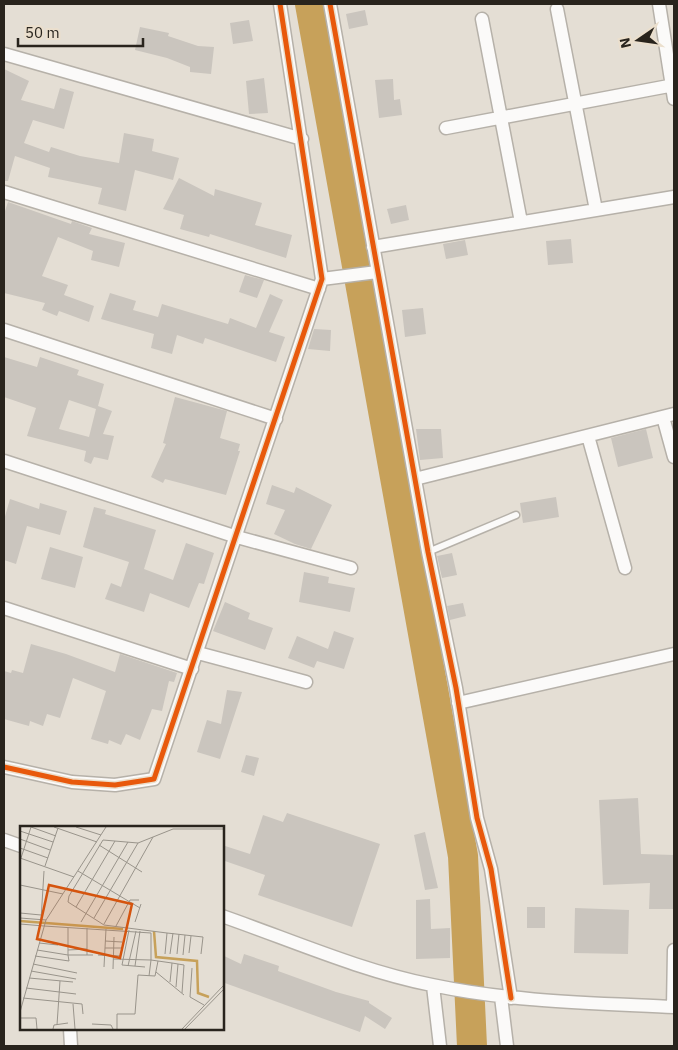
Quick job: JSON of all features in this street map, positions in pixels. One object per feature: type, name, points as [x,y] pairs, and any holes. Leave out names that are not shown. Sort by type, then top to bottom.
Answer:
[{"type":"street","points":[[4,767],[72,782],[114,784],[154,779],[321,284],[302,139],[280,4]]},
{"type":"street","points":[[330,4],[373,247],[373,273],[458,703],[477,818],[496,898],[501,997],[507,1046]]},
{"type":"street","points":[[659,4],[674,99]]},
{"type":"street","points":[[557,9],[596,210]]},
{"type":"street","points":[[482,19],[522,222]]},
{"type":"street","points":[[4,54],[302,139]]},
{"type":"street","points":[[446,128],[673,85]]},
{"type":"street","points":[[4,192],[321,284],[337,278],[373,273]]},
{"type":"street","points":[[373,247],[674,197]]},
{"type":"street","points":[[4,330],[276,419]]},
{"type":"street","points":[[415,479],[669,416],[674,457]]},
{"type":"street","points":[[588,436],[625,568]]},
{"type":"street","points":[[4,461],[237,537],[351,568]]},
{"type":"street","points":[[4,608],[192,668]]},
{"type":"street","points":[[198,653],[306,682]]},
{"type":"street","points":[[458,703],[674,654]]},
{"type":"street","points":[[4,840],[20,846]]},
{"type":"street","points":[[224,917],[393,976],[433,986],[501,997],[674,1007],[674,950]]},
{"type":"street","points":[[433,986],[440,1046]]},
{"type":"street","points":[[70,1030],[71,1046]]},
{"type":"lane","points":[[428,552],[516,515]]},
{"type":"building","points":[[365,10],[368,25],[349,29],[346,14]]},
{"type":"building","points":[[249,20],[253,41],[233,44],[230,23]]},
{"type":"building","points":[[140,27],[169,33],[168,36],[198,46],[214,47],[211,74],[190,72],[190,67],[167,58],[135,50]]},
{"type":"building","points":[[4,69],[29,81],[21,100],[54,109],[60,88],[74,92],[64,129],[33,120],[24,143],[49,152],[51,147],[80,156],[119,163],[124,133],[154,139],[152,151],[179,158],[173,180],[135,170],[126,211],[98,204],[102,188],[48,177],[50,168],[15,156],[8,181],[4,181]]},
{"type":"building","points":[[264,78],[268,113],[249,114],[246,81]]},
{"type":"building","points":[[393,79],[394,100],[400,99],[402,115],[379,118],[375,80]]},
{"type":"building","points":[[179,178],[214,196],[215,189],[262,203],[255,225],[292,235],[286,258],[210,234],[209,237],[180,229],[184,215],[163,209]]},
{"type":"building","points":[[8,202],[71,224],[72,221],[92,228],[89,234],[125,243],[119,267],[91,260],[93,251],[58,237],[42,276],[68,285],[64,295],[94,306],[89,322],[59,311],[57,316],[42,310],[45,303],[4,293],[4,214]]},
{"type":"building","points":[[406,205],[409,220],[391,224],[387,209]]},
{"type":"building","points":[[571,239],[573,263],[548,265],[546,241]]},
{"type":"building","points":[[465,240],[468,255],[446,259],[443,244]]},
{"type":"building","points":[[245,275],[264,280],[257,298],[239,292]]},
{"type":"building","points":[[110,293],[136,301],[133,310],[158,317],[162,304],[228,324],[230,318],[256,328],[270,294],[283,300],[269,332],[285,337],[276,362],[205,338],[203,344],[177,335],[172,354],[151,348],[154,334],[101,319]]},
{"type":"building","points":[[423,308],[426,334],[405,337],[402,310]]},
{"type":"building","points":[[314,329],[331,330],[330,351],[308,349]]},
{"type":"building","points":[[4,357],[37,367],[40,357],[79,370],[77,375],[104,384],[98,406],[112,411],[103,434],[114,436],[108,460],[94,457],[91,464],[84,461],[86,451],[27,436],[36,408],[4,397]],"holes":[[[69,400],[96,409],[89,437],[59,429]]]},
{"type":"building","points":[[175,397],[227,411],[220,438],[240,444],[238,451],[240,451],[226,495],[165,479],[163,483],[151,477],[166,444],[163,443]]},
{"type":"building","points":[[416,429],[441,429],[443,458],[420,460]]},
{"type":"building","points":[[646,429],[653,458],[618,467],[611,438]]},
{"type":"building","points":[[272,485],[294,493],[296,487],[332,505],[311,549],[274,534],[285,510],[266,504]]},
{"type":"building","points":[[556,497],[559,517],[523,523],[520,503]]},
{"type":"building","points":[[10,499],[39,509],[40,503],[67,511],[60,535],[27,526],[16,564],[4,560],[4,520]]},
{"type":"building","points":[[94,507],[106,510],[105,514],[156,530],[144,569],[173,580],[186,543],[214,553],[204,584],[199,583],[189,608],[150,593],[144,612],[105,599],[111,583],[121,587],[129,562],[83,547]]},
{"type":"building","points":[[50,547],[83,557],[75,588],[41,579]]},
{"type":"building","points":[[452,553],[457,575],[442,578],[437,556]]},
{"type":"building","points":[[304,572],[329,577],[328,583],[355,588],[350,612],[299,602]]},
{"type":"building","points":[[225,602],[250,613],[248,619],[273,628],[265,650],[213,631]]},
{"type":"building","points":[[463,603],[466,616],[450,620],[447,606]]},
{"type":"building","points":[[334,631],[354,638],[344,669],[317,661],[314,668],[288,658],[297,636],[328,649]]},
{"type":"building","points":[[31,644],[66,654],[115,672],[120,654],[177,673],[174,682],[169,681],[162,711],[152,709],[140,740],[126,734],[121,745],[109,740],[108,744],[91,739],[106,691],[73,678],[60,718],[47,714],[43,726],[30,721],[29,726],[4,719],[4,671],[11,673],[12,670],[23,673]]},
{"type":"building","points":[[227,690],[242,692],[220,759],[197,752],[207,720],[221,724]]},
{"type":"building","points":[[246,755],[259,758],[254,776],[241,772]]},
{"type":"building","points":[[638,798],[641,854],[674,855],[674,909],[649,909],[650,883],[603,885],[599,800]]},
{"type":"building","points":[[287,813],[380,844],[352,927],[258,895],[265,875],[224,861],[224,846],[250,854],[263,815],[283,822]]},
{"type":"building","points":[[425,832],[438,888],[425,890],[414,835]]},
{"type":"building","points":[[430,899],[431,929],[450,928],[450,958],[416,959],[416,900]]},
{"type":"building","points":[[527,907],[545,907],[545,928],[527,928]]},
{"type":"building","points":[[575,908],[629,910],[628,954],[574,953]]},
{"type":"building","points":[[244,954],[279,966],[278,971],[336,992],[369,1001],[369,1003],[392,1018],[385,1029],[365,1016],[360,1032],[224,983],[224,956],[241,964]]},
{"type":"waterway","points":[[310,4],[463,856],[472,1046]]},
{"type":"cycle path","points":[[4,767],[72,782],[115,785],[154,779],[322,279],[280,4]]},
{"type":"cycle path","points":[[330,4],[428,552],[456,688],[477,818],[491,869],[511,998]]}]
